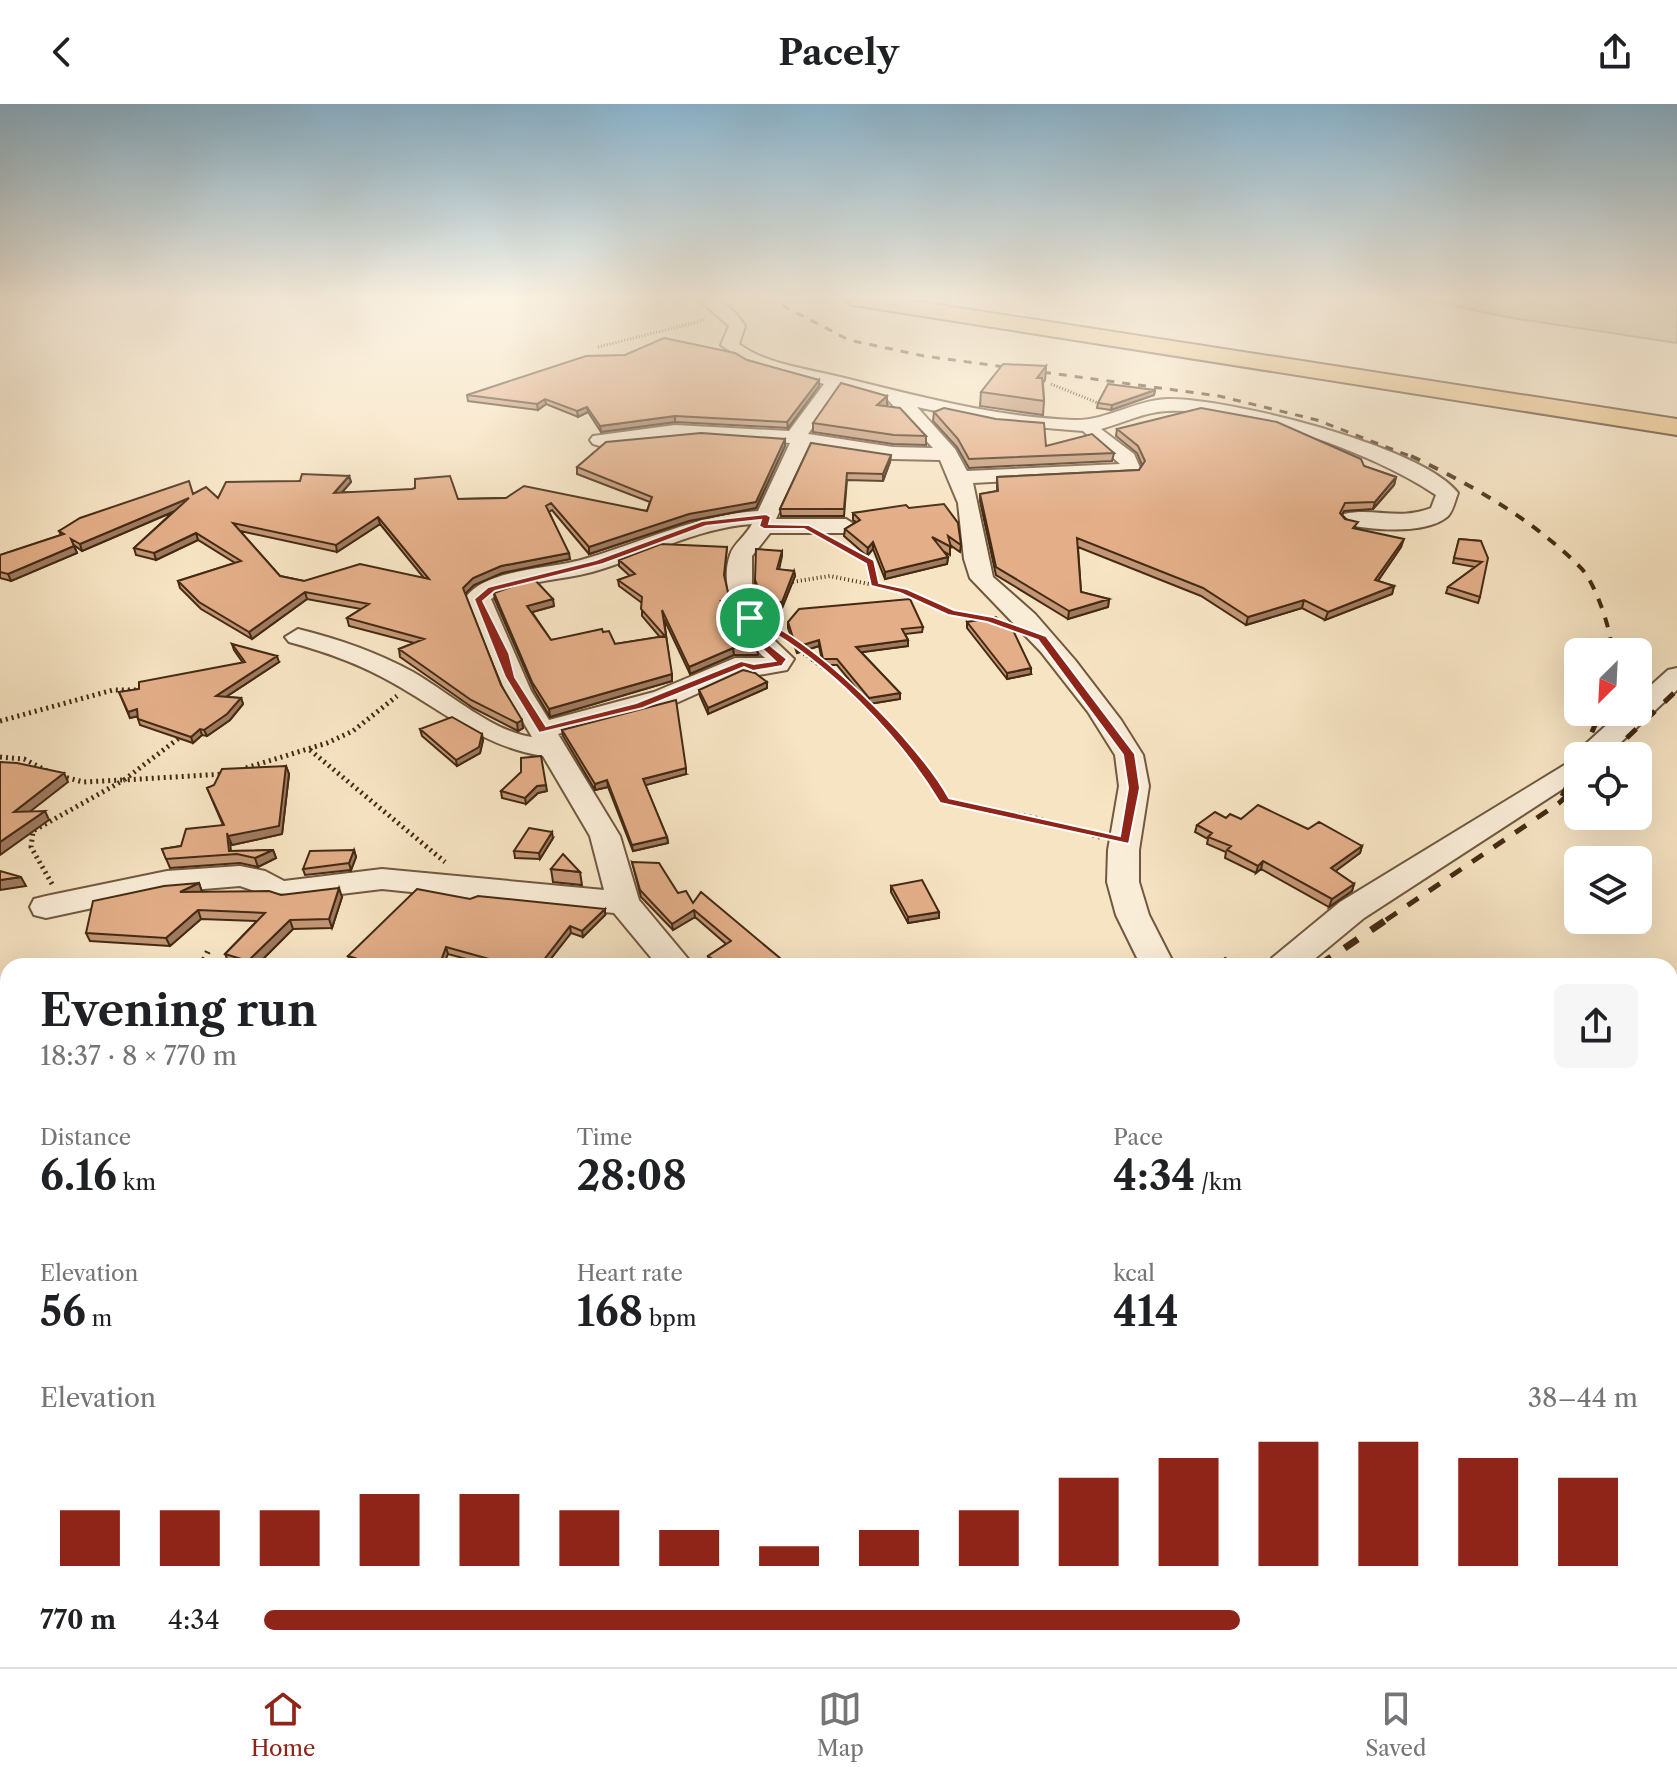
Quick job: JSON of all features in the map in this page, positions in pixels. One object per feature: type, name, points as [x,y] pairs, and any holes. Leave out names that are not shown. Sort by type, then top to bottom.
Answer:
[{"type":"highway","points":[[1268,371],[1677,436]]},
{"type":"highway","points":[[1315,371],[1677,427]]},
{"type":"highway","points":[[1374,371],[1677,419]]},
{"type":"highway","points":[[1565,419],[1677,443]]},
{"type":"street","points":[[796,371],[896,398],[1026,422],[1089,424],[1104,422],[1118,414],[1172,405],[1256,418],[1374,452],[1447,493],[1440,512],[1417,520],[1389,524],[1352,519]]},
{"type":"street","points":[[298,637],[353,651],[414,683],[500,737],[521,744],[549,740],[744,663],[753,668],[778,664],[781,659],[759,640],[740,586],[741,555],[765,522],[799,438],[801,425],[836,381]]},
{"type":"street","points":[[896,398],[948,453],[962,477],[970,504],[978,570],[991,589],[1042,638],[1129,754],[1134,788],[1125,842],[1123,881],[1129,906],[1154,958]]},
{"type":"street","points":[[962,477],[1131,470],[1124,455],[1094,434],[1089,424]]},
{"type":"street","points":[[600,440],[657,430],[799,438],[868,452],[948,453]]},
{"type":"street","points":[[670,958],[624,903],[605,836],[510,677],[504,653],[478,597],[504,585],[599,562],[688,527],[765,522],[806,527],[846,526]]},
{"type":"street","points":[[1604,742],[1677,676]]},
{"type":"street","points":[[1294,958],[1352,910],[1564,775]]},
{"type":"street","points":[[46,907],[205,877],[255,877],[283,891],[367,879],[463,885],[624,903]]},
{"type":"path","points":[[1051,384],[1080,393],[1118,414]]},
{"type":"path","points":[[806,527],[871,562],[874,584]]},
{"type":"path","points":[[740,586],[830,576],[903,591],[951,613],[990,619],[1042,638]]},
{"type":"path","points":[[796,649],[847,684],[928,771],[944,801],[1035,818],[1125,842]]},
{"type":"path","points":[[0,757],[24,759],[52,774],[83,782],[221,774],[310,750],[353,731],[414,683]]},
{"type":"path","points":[[0,721],[113,690],[148,691]]},
{"type":"path","points":[[81,899],[57,889],[44,877],[41,861],[31,847],[33,831],[124,780],[187,732]]},
{"type":"path","points":[[310,750],[445,862],[463,885]]},
{"type":"path","points":[[205,958],[209,949]]},
{"type":"building","points":[[540,371],[786,371],[819,380],[787,422],[675,416],[600,426],[587,407],[577,411],[545,399],[537,404],[467,395]]},
{"type":"building","points":[[998,371],[1042,371],[1037,378],[1042,378],[1044,401],[981,392]]},
{"type":"building","points":[[841,383],[887,396],[877,405],[900,408],[926,436],[894,435],[813,423]]},
{"type":"building","points":[[1108,384],[1155,390],[1112,405],[1098,403]]},
{"type":"building","points":[[944,408],[996,419],[1044,423],[1046,446],[1092,434],[1114,453],[969,459],[958,439],[934,412]]},
{"type":"building","points":[[1201,408],[1277,422],[1361,459],[1364,466],[1396,477],[1375,502],[1345,503],[1340,513],[1345,519],[1358,522],[1353,528],[1404,539],[1375,580],[1394,586],[1328,612],[1304,600],[1248,617],[1203,588],[1077,538],[1081,592],[1109,599],[1069,611],[996,567],[980,494],[998,491],[997,477],[1139,470],[1145,461],[1138,446],[1117,429]]},
{"type":"building","points":[[701,433],[785,439],[756,502],[689,514],[589,547],[551,503],[546,506],[569,553],[501,566],[473,578],[463,588],[501,685],[522,720],[517,723],[471,700],[399,649],[424,639],[347,618],[369,604],[305,592],[249,632],[199,602],[178,581],[241,561],[196,533],[154,553],[134,548],[189,498],[80,544],[71,539],[74,546],[8,574],[0,572],[0,555],[64,534],[59,531],[80,518],[189,481],[193,494],[206,487],[218,498],[226,482],[300,481],[302,474],[349,476],[334,493],[412,489],[415,488],[415,479],[450,476],[458,499],[506,498],[524,486],[647,511],[652,497],[577,467],[606,442]],"holes":[[[378,517],[429,579],[360,564],[304,581],[280,576],[233,523],[336,545]]]},
{"type":"building","points":[[811,443],[891,455],[883,474],[847,473],[844,509],[780,509]]},
{"type":"building","points":[[944,504],[958,523],[961,545],[948,536],[951,547],[932,537],[948,557],[885,572],[873,542],[868,548],[845,529],[860,520],[853,513],[906,505],[909,508]]},
{"type":"building","points":[[1459,539],[1481,541],[1488,558],[1480,597],[1448,587],[1482,562],[1454,558]]},
{"type":"building","points":[[661,544],[727,547],[724,575],[730,601],[721,601],[757,648],[733,648],[689,667],[662,610],[672,674],[549,709],[532,682],[494,593],[534,579],[553,599],[527,606],[551,640],[602,629],[603,632],[609,631],[615,644],[665,636],[641,609],[642,597],[618,580],[635,574],[619,560]]},
{"type":"building","points":[[756,549],[782,551],[777,569],[794,571],[782,602],[764,602],[755,580]]},
{"type":"building","points":[[910,599],[923,627],[902,629],[908,640],[856,647],[900,693],[869,698],[837,659],[823,659],[819,640],[796,647],[788,622],[799,609]]},
{"type":"building","points":[[996,617],[1003,626],[1010,624],[1031,668],[1007,673],[967,622]]},
{"type":"building","points":[[232,644],[277,656],[216,696],[241,698],[227,714],[204,730],[200,729],[191,737],[138,719],[137,709],[128,712],[119,692],[139,689],[139,682],[245,662]]},
{"type":"building","points":[[743,670],[755,673],[767,682],[708,708],[699,690]]},
{"type":"building","points":[[676,700],[686,768],[643,779],[667,837],[632,845],[607,780],[595,784],[562,730]]},
{"type":"building","points":[[452,717],[482,734],[479,747],[456,760],[420,729]]},
{"type":"building","points":[[541,756],[546,785],[537,786],[525,798],[501,791],[521,772],[521,758]]},
{"type":"building","points":[[0,762],[64,773],[14,812],[45,811],[0,842]]},
{"type":"building","points":[[286,766],[279,826],[228,836],[227,833],[229,851],[273,850],[255,858],[237,854],[166,859],[162,849],[181,846],[186,829],[224,825],[207,788],[214,785],[222,769]]},
{"type":"building","points":[[1258,805],[1308,829],[1319,822],[1362,846],[1331,868],[1354,884],[1332,899],[1263,861],[1258,866],[1227,850],[1231,846],[1208,837],[1212,833],[1197,825],[1215,812],[1226,818],[1230,814],[1241,819]]},
{"type":"building","points":[[529,828],[552,832],[539,853],[514,851]]},
{"type":"building","points":[[354,850],[349,863],[303,869],[310,851]]},
{"type":"building","points":[[563,854],[580,872],[551,869]]},
{"type":"building","points":[[632,862],[659,863],[678,893],[686,891],[693,903],[701,892],[780,958],[711,958],[708,956],[731,941],[694,910],[672,924],[640,890]]},
{"type":"building","points":[[0,871],[21,877],[0,880]]},
{"type":"building","points":[[922,880],[939,912],[908,917],[891,886]]},
{"type":"building","points":[[199,883],[180,892],[269,891],[281,895],[339,888],[329,919],[290,920],[251,958],[225,954],[265,913],[198,910],[166,938],[86,933],[93,901],[164,886]]},
{"type":"building","points":[[417,889],[470,899],[478,896],[605,909],[582,931],[570,926],[545,958],[485,958],[446,947],[442,958],[348,956]]},
{"type":"railway","points":[[1034,371],[1219,396],[1317,420],[1415,458]]},
{"type":"railway","points":[[1411,456],[1415,458]]},
{"type":"railway","points":[[1415,458],[1522,518],[1580,567],[1602,607],[1610,638]]},
{"type":"railway","points":[[1623,742],[1677,690]]},
{"type":"railway","points":[[1587,742],[1595,726]]},
{"type":"railway","points":[[1562,796],[1564,792]]},
{"type":"railway","points":[[1386,920],[1564,799]]},
{"type":"railway","points":[[1330,958],[1389,918]]},
{"type":"route","points":[[766,517],[764,526],[806,527],[871,562],[874,584],[903,591],[951,613],[990,619],[1042,638],[1129,754],[1134,788],[1125,842],[1081,833],[1035,818],[944,801],[928,771],[847,684],[765,623],[750,618],[759,640],[781,659],[778,664],[753,668],[744,663],[664,698],[543,730],[510,677],[504,653],[478,597],[519,581],[599,562],[705,523],[766,517]]}]
